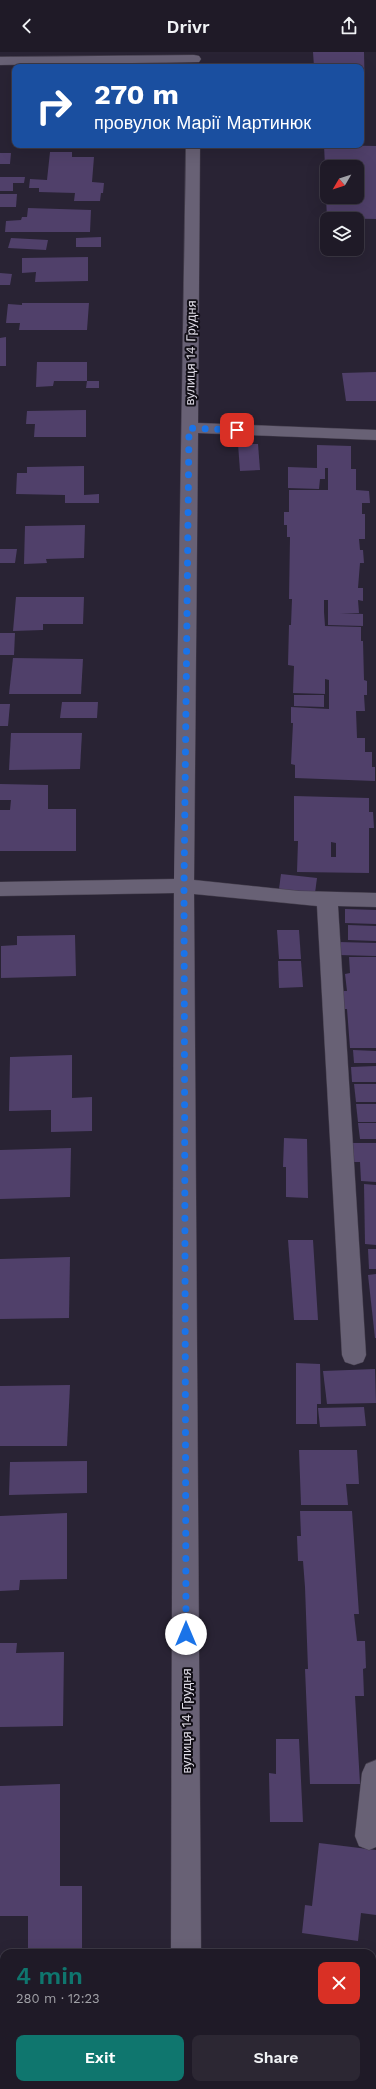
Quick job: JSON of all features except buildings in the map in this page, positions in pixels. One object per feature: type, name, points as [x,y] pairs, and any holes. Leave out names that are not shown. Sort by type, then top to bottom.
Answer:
[{"type":"street","points":[[0,62],[194,59]]},
{"type":"street","name":"вулиця 14 Грудня","points":[[186,1949],[184,886],[193,148]]},
{"type":"street","points":[[189,428],[376,435]]},
{"type":"street","points":[[0,889],[184,886],[299,898],[376,900]]},
{"type":"street","points":[[327,899],[354,1355]]},
{"type":"street","points":[[369,1836],[376,1772]]},
{"type":"route","points":[[186,1634],[184,886],[189,428],[237,430]]}]
